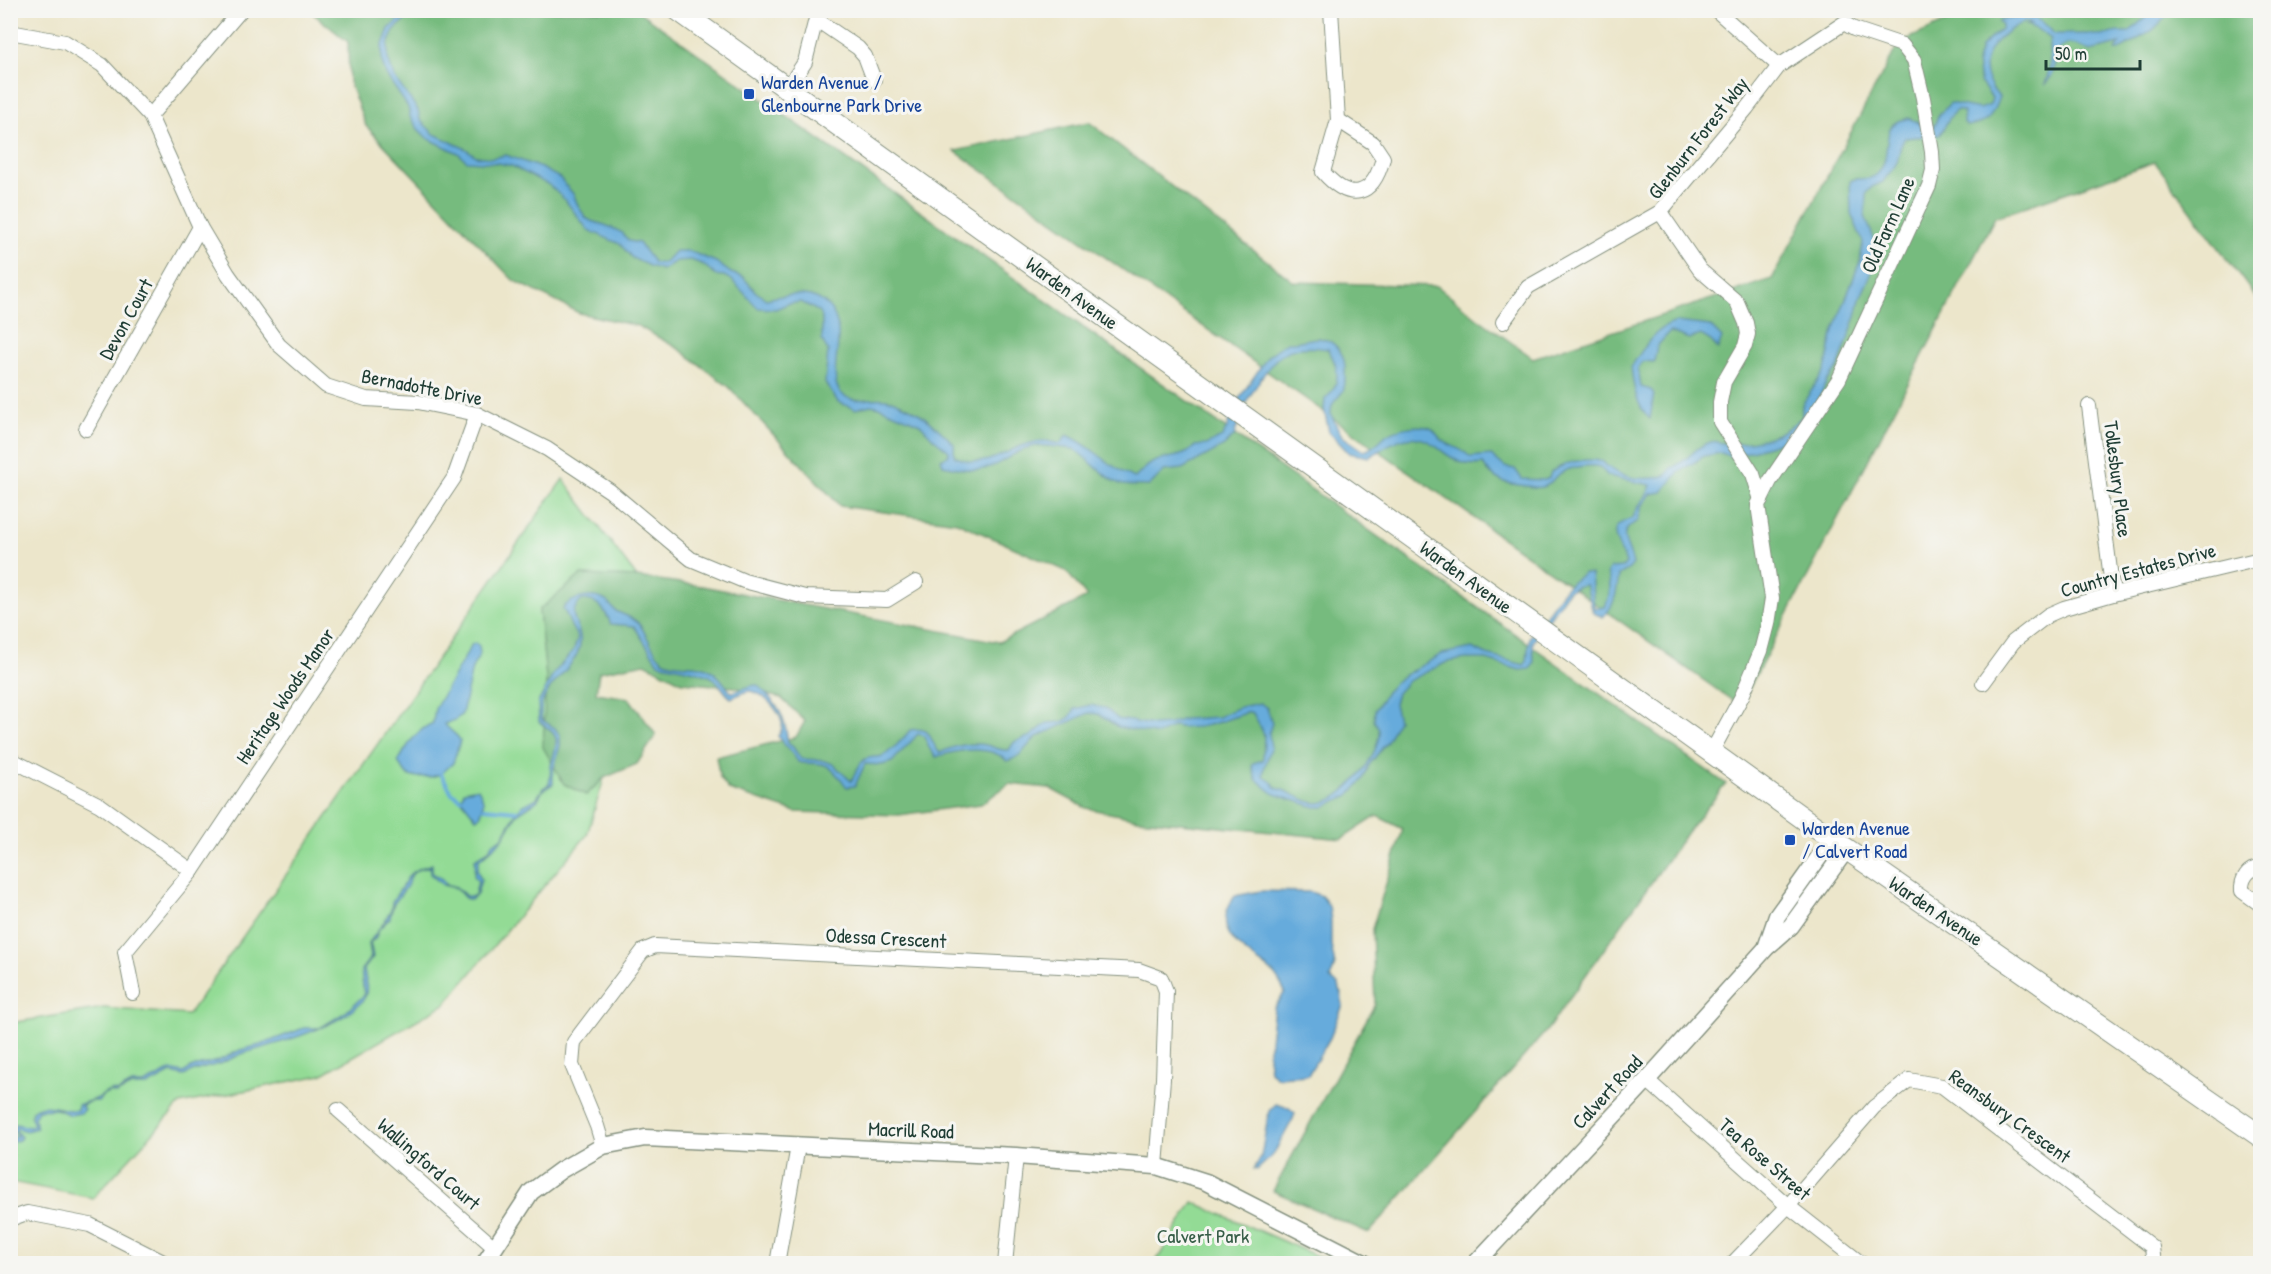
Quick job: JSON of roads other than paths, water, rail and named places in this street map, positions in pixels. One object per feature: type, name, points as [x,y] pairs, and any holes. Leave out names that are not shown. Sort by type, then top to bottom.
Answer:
[{"type":"main road","name":"Warden Avenue","points":[[678,10],[1839,845],[2260,1136]]},
{"type":"street","points":[[150,116],[241,10]]},
{"type":"street","points":[[1331,10],[1338,120],[1323,172],[1335,186],[1354,192],[1371,186],[1380,173],[1383,158],[1372,143],[1338,120]]},
{"type":"street","points":[[1716,10],[1779,66]]},
{"type":"street","points":[[787,89],[805,62],[817,15],[858,48],[865,56],[874,80]]},
{"type":"street","name":"Old Farm Lane","points":[[1761,500],[1770,481],[1839,379],[1929,186],[1933,170],[1923,98],[1916,68],[1914,60],[1902,45],[1854,29],[1844,23],[1779,66]]},
{"type":"street","name":"Bernadotte Drive","points":[[10,32],[65,42],[102,64],[150,116],[200,227],[228,274],[279,345],[326,386],[366,399],[418,402],[477,414],[548,449],[610,491],[691,560],[744,580],[805,597],[887,600],[916,582]]},
{"type":"street","name":"Glenburn Forest Way","points":[[1711,753],[1742,696],[1761,651],[1772,598],[1758,505],[1761,500],[1753,474],[1720,422],[1720,402],[1724,382],[1745,346],[1748,334],[1737,302],[1700,270],[1660,212],[1779,66]]},
{"type":"street","points":[[1503,322],[1528,287],[1660,212]]},
{"type":"street","name":"Devon Court","points":[[86,429],[200,227]]},
{"type":"street","name":"Tollesbury Place","points":[[2089,406],[2113,594]]},
{"type":"street","name":"Heritage Woods Manor","points":[[133,993],[125,952],[192,871],[454,478],[477,414]]},
{"type":"street","name":"Country Estates Drive","points":[[1983,683],[2013,642],[2048,615],[2113,594],[2260,559]]},
{"type":"street","points":[[10,759],[100,806],[192,871]]},
{"type":"street","name":"Calvert Road","points":[[1475,1263],[1647,1080],[1767,947],[1791,926],[1839,845]]},
{"type":"street","points":[[2260,868],[2249,871],[2241,882],[2241,891],[2260,904]]},
{"type":"street","name":"Odessa Crescent","points":[[603,1146],[572,1065],[574,1042],[643,951],[655,946],[1139,970],[1161,978],[1166,991],[1163,1079],[1156,1166]]},
{"type":"street","name":"Tea Rose Street","points":[[1647,1080],[1788,1206],[1862,1263]]},
{"type":"street","name":"Reansbury Crescent","points":[[1732,1263],[1788,1206],[1874,1107],[1909,1080],[1942,1086],[2152,1247],[2154,1263]]},
{"type":"street","name":"Wallingford Court","points":[[338,1110],[494,1247]]},
{"type":"street","name":"Macrill Road","points":[[484,1263],[531,1192],[561,1170],[603,1146],[645,1138],[1016,1156],[1156,1166],[1206,1182],[1366,1263]]},
{"type":"street","points":[[777,1263],[798,1146]]},
{"type":"street","points":[[1005,1263],[1016,1156]]},
{"type":"street","points":[[10,1219],[27,1213],[90,1225],[167,1263]]},
{"type":"water","points":[[408,11],[441,11],[431,15],[422,12],[408,18],[394,30],[388,45],[388,59],[394,77],[418,110],[420,120],[434,134],[476,156],[492,158],[506,155],[560,178],[574,195],[586,218],[621,232],[629,241],[639,243],[654,263],[664,263],[675,251],[689,251],[716,262],[731,273],[743,277],[756,292],[766,299],[800,294],[823,302],[836,318],[838,341],[835,376],[841,393],[851,399],[888,399],[910,408],[930,422],[954,444],[954,456],[968,461],[990,460],[1030,443],[1045,441],[1061,443],[1067,435],[1135,478],[1154,462],[1181,455],[1195,446],[1206,445],[1222,437],[1228,426],[1230,412],[1268,356],[1287,342],[1319,338],[1330,341],[1338,348],[1345,367],[1344,389],[1333,404],[1331,415],[1342,436],[1364,451],[1396,430],[1415,426],[1428,427],[1442,440],[1470,457],[1491,455],[1505,467],[1515,469],[1522,479],[1545,480],[1549,478],[1551,472],[1563,465],[1588,460],[1602,461],[1616,472],[1632,477],[1659,477],[1667,475],[1671,468],[1705,444],[1749,442],[1768,438],[1794,424],[1802,417],[1802,405],[1825,370],[1834,330],[1860,261],[1863,242],[1851,213],[1850,181],[1873,177],[1881,169],[1891,127],[1896,122],[1909,118],[1922,125],[1934,126],[1939,115],[1950,103],[1980,109],[1990,105],[1992,98],[1980,82],[1977,62],[1981,47],[2001,29],[2002,24],[1999,21],[2030,17],[2042,22],[2054,34],[2100,36],[2129,32],[2153,11],[2172,11],[2153,30],[2120,50],[2116,50],[2120,44],[2090,51],[2072,44],[2063,46],[2057,53],[2053,73],[2045,85],[2050,66],[2051,39],[2037,29],[2026,25],[2031,24],[2026,21],[2003,35],[1988,53],[1985,63],[1990,85],[1999,97],[1989,118],[1981,123],[1967,126],[1963,122],[1964,112],[1957,110],[1951,115],[1939,135],[1905,138],[1894,167],[1883,182],[1866,193],[1865,216],[1874,239],[1871,274],[1860,299],[1838,368],[1827,381],[1813,412],[1799,430],[1781,442],[1732,457],[1721,453],[1704,456],[1679,472],[1662,492],[1651,494],[1642,506],[1638,521],[1631,525],[1625,535],[1633,564],[1619,575],[1610,608],[1603,617],[1593,613],[1586,585],[1568,591],[1533,642],[1534,663],[1530,669],[1520,670],[1483,659],[1466,659],[1447,662],[1408,681],[1397,693],[1394,704],[1398,720],[1387,742],[1369,765],[1363,780],[1349,795],[1324,807],[1315,807],[1274,794],[1256,779],[1252,766],[1253,763],[1263,760],[1264,735],[1253,713],[1249,712],[1203,726],[1174,726],[1158,735],[1118,727],[1098,714],[1089,713],[1037,737],[1020,754],[1007,761],[992,752],[983,750],[953,752],[936,757],[929,748],[925,736],[918,734],[892,762],[882,765],[865,764],[855,786],[847,787],[827,766],[798,762],[778,736],[782,727],[781,718],[765,698],[749,691],[731,698],[716,680],[708,675],[658,663],[634,626],[611,624],[597,603],[582,600],[574,613],[580,637],[577,654],[547,692],[541,710],[542,720],[555,728],[560,736],[560,746],[553,771],[553,784],[543,790],[537,801],[517,814],[502,840],[479,860],[477,870],[481,879],[477,894],[471,900],[465,898],[456,888],[443,885],[430,874],[430,867],[419,869],[412,874],[407,886],[393,905],[390,918],[379,929],[391,910],[392,902],[410,874],[418,869],[432,864],[432,873],[447,885],[456,887],[466,896],[475,895],[478,881],[474,877],[475,859],[502,838],[517,811],[537,798],[543,788],[549,784],[556,741],[552,732],[539,722],[538,703],[554,673],[574,650],[578,637],[563,608],[583,597],[595,597],[606,601],[616,611],[635,620],[663,660],[669,663],[706,668],[717,675],[731,692],[758,685],[771,698],[779,711],[785,725],[788,743],[801,759],[821,760],[833,764],[851,781],[864,760],[885,754],[910,730],[918,729],[927,732],[940,753],[968,744],[1009,750],[1014,742],[1031,736],[1047,723],[1062,722],[1070,717],[1075,709],[1090,705],[1105,708],[1118,719],[1154,725],[1169,724],[1184,719],[1218,717],[1240,707],[1260,703],[1267,708],[1272,723],[1269,733],[1271,748],[1263,776],[1276,788],[1309,802],[1319,803],[1329,801],[1339,795],[1367,765],[1379,733],[1379,728],[1374,721],[1375,710],[1386,692],[1401,677],[1442,654],[1472,648],[1487,655],[1524,665],[1527,661],[1529,638],[1565,588],[1584,573],[1591,574],[1594,608],[1605,607],[1610,590],[1607,573],[1610,568],[1623,567],[1626,564],[1615,532],[1623,522],[1633,518],[1651,485],[1608,476],[1600,467],[1590,466],[1563,472],[1543,487],[1513,484],[1496,478],[1483,464],[1471,465],[1460,462],[1435,445],[1417,438],[1397,441],[1369,457],[1349,453],[1329,432],[1324,409],[1325,399],[1336,382],[1335,362],[1328,349],[1312,347],[1286,352],[1272,363],[1237,417],[1238,424],[1234,436],[1224,446],[1182,469],[1164,471],[1149,486],[1120,484],[1107,477],[1074,449],[1050,446],[1027,448],[996,465],[982,469],[967,470],[943,465],[941,459],[948,456],[949,451],[920,424],[880,407],[871,405],[855,409],[838,402],[825,383],[828,351],[822,340],[822,318],[818,311],[801,302],[787,304],[776,309],[758,308],[732,280],[715,275],[704,265],[691,260],[676,261],[662,270],[649,266],[632,258],[620,244],[588,230],[565,200],[549,185],[512,166],[467,161],[458,153],[427,138],[410,117],[408,107],[386,75],[382,62],[382,47],[389,29]]},
{"type":"water","points":[[1677,322],[1710,326],[1722,338],[1718,349],[1701,335],[1689,339],[1670,332],[1657,346],[1654,362],[1643,361],[1638,368],[1641,387],[1651,390],[1654,394],[1650,419],[1638,402],[1631,367],[1656,334]]},
{"type":"water","points":[[472,644],[479,646],[480,654],[472,668],[462,714],[455,720],[444,724],[460,741],[453,763],[441,774],[431,777],[407,775],[398,762],[417,734],[433,723],[435,709]]},
{"type":"water","points":[[478,788],[483,805],[480,816],[476,818],[461,799],[464,791]]},
{"type":"water","points":[[1261,891],[1310,892],[1322,896],[1329,906],[1331,945],[1335,965],[1330,979],[1339,985],[1343,1005],[1330,1038],[1308,1075],[1277,1077],[1270,1071],[1268,1057],[1274,1008],[1285,992],[1274,974],[1234,940],[1225,921],[1235,896]]},
{"type":"water","points":[[379,929],[375,939],[370,942],[373,957],[364,969],[367,986],[365,997],[357,1007],[320,1028],[346,1012],[364,995],[361,970],[371,957],[369,943]]},
{"type":"water","points":[[304,1028],[320,1028],[184,1076],[171,1073],[147,1086],[132,1086],[116,1094],[110,1092],[102,1096],[99,1101],[90,1101],[109,1092],[114,1091],[117,1092],[132,1084],[144,1084],[171,1070],[183,1073],[193,1067],[218,1061],[240,1050]]},
{"type":"water","points":[[90,1101],[81,1106],[84,1109],[81,1113],[70,1115],[57,1109],[38,1110],[34,1118],[37,1128],[26,1131],[17,1128],[16,1131],[21,1137],[11,1142],[11,1138],[17,1136],[12,1128],[16,1124],[30,1127],[34,1125],[31,1118],[32,1111],[37,1108],[48,1106],[77,1110],[78,1105]]},
{"type":"water","points":[[1276,1104],[1289,1108],[1295,1113],[1273,1155],[1257,1170],[1254,1169],[1261,1157],[1269,1111]]},
{"type":"waterway","points":[[441,774],[452,793],[461,799]]},
{"type":"waterway","points":[[484,808],[517,811]]},
{"type":"place","name":"Warden Avenue / Glenbourne Park Drive","points":[[749,94]]},
{"type":"place","name":"Warden Avenue / Calvert Road","points":[[1790,840]]},
{"type":"park label","name":"Calvert Park","points":[[1203,1236]]}]
